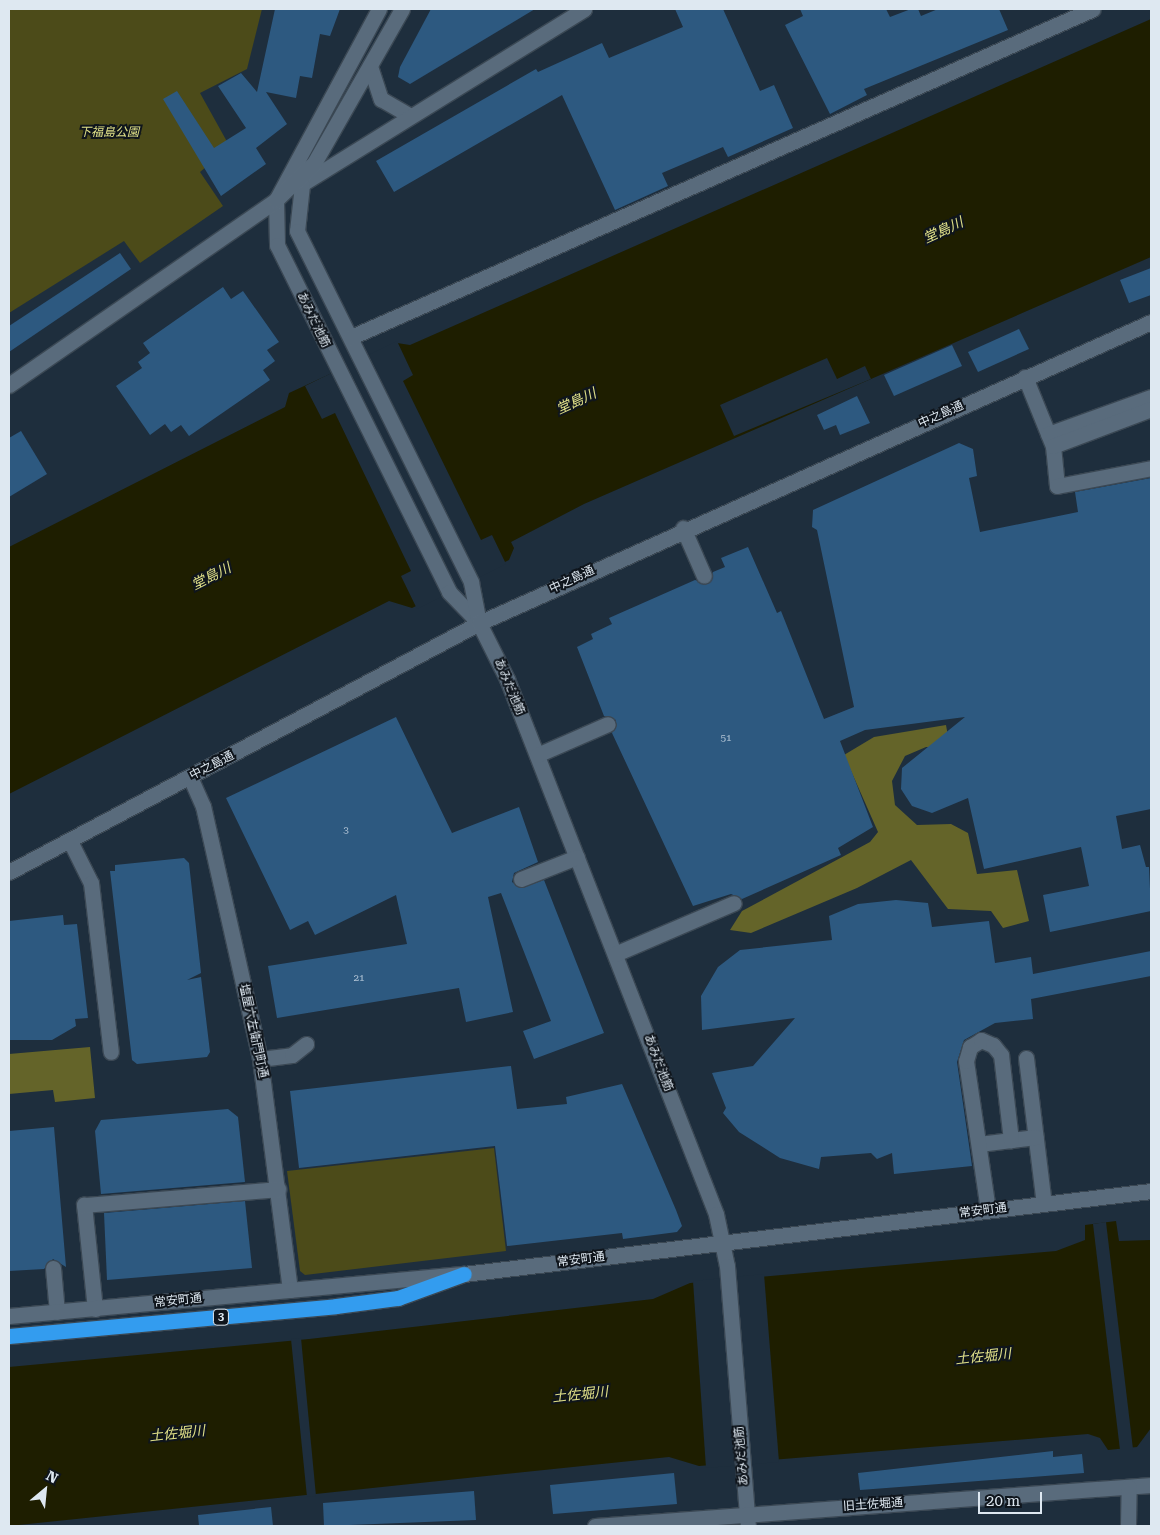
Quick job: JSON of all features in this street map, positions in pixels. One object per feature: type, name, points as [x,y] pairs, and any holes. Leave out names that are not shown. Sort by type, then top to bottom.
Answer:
[{"type":"highway","name":"3","points":[[9,1336],[398,1298],[464,1274]]},
{"type":"street","points":[[276,200],[379,9]]},
{"type":"street","name":"あみだ池筋","points":[[402,9],[302,185],[297,231],[470,581],[479,622],[537,755],[615,954],[724,1244],[747,1520]]},
{"type":"street","points":[[9,385],[276,200],[584,9]]},
{"type":"street","points":[[351,337],[1093,9]]},
{"type":"street","points":[[370,66],[381,99],[410,116]]},
{"type":"street","points":[[276,200],[314,163]]},
{"type":"street","points":[[279,250],[285,220],[302,185]]},
{"type":"street","name":"あみだ池筋","points":[[276,200],[279,250],[449,592],[479,622]]},
{"type":"street","name":"中之島通","points":[[9,872],[479,622],[683,528],[1151,322]]},
{"type":"street","points":[[1025,377],[1051,440],[1057,486],[1151,468]]},
{"type":"street","points":[[1051,440],[1151,397]]},
{"type":"street","points":[[1051,440],[1151,409]]},
{"type":"street","points":[[683,528],[704,576]]},
{"type":"street","points":[[537,755],[608,724]]},
{"type":"street","name":"塩屋六左衛門町通","points":[[190,777],[203,806],[260,1059],[290,1290]]},
{"type":"street","points":[[70,841],[91,883],[111,1052]]},
{"type":"street","points":[[521,879],[577,857]]},
{"type":"street","points":[[615,954],[734,903]]},
{"type":"street","points":[[988,1210],[966,1061],[970,1047],[981,1040],[993,1045],[1001,1055],[1012,1140]]},
{"type":"street","points":[[260,1059],[292,1055],[306,1044]]},
{"type":"street","points":[[1026,1058],[1044,1204]]},
{"type":"street","points":[[978,1144],[1036,1136]]},
{"type":"street","points":[[94,1309],[84,1205],[278,1189]]},
{"type":"street","name":"常安町通","points":[[9,1316],[464,1274],[1151,1191]]},
{"type":"street","points":[[53,1268],[57,1312]]},
{"type":"street","name":"旧土佐堀通","points":[[595,1526],[747,1520],[1151,1485]]},
{"type":"street","points":[[1128,1526],[1129,1487]]},
{"type":"green space","name":"下福島公園","points":[[9,9],[262,9],[247,69],[200,93],[230,147],[200,172],[223,206],[140,263],[124,241],[9,313]]},
{"type":"green space","points":[[494,1148],[506,1251],[305,1275],[300,1271],[287,1171]]},
{"type":"shaded area","points":[[946,725],[950,748],[926,747],[905,756],[892,781],[895,805],[917,825],[951,824],[968,833],[977,874],[1017,870],[1029,921],[1003,928],[991,911],[948,909],[911,860],[857,888],[751,933],[730,930],[742,911],[870,842],[878,832],[844,755],[874,737]]},
{"type":"shaded area","points":[[90,1047],[95,1098],[55,1102],[53,1090],[9,1094],[9,1054]]},
{"type":"water","name":"堂島川","points":[[1151,19],[1151,257],[584,504],[511,542],[514,548],[509,560],[412,608],[389,601],[9,794],[9,547],[285,407],[289,393],[397,343],[410,345]]},
{"type":"water","name":"土佐堀川","points":[[1116,1221],[1119,1241],[1151,1240],[1151,1428],[1137,1447],[1108,1450],[1100,1438],[1088,1434],[699,1466],[669,1457],[9,1526],[9,1367],[309,1339],[653,1299],[690,1283],[1056,1251],[1085,1240],[1085,1225]]},
{"type":"pier","points":[[397,341],[413,375],[403,381],[481,540],[492,535],[506,564],[417,609],[401,576],[411,571],[335,413],[322,419],[305,386]]},
{"type":"pier","points":[[827,358],[837,379],[865,366],[871,379],[734,436],[720,405]]},
{"type":"pier","points":[[1106,1222],[1133,1449],[1130,1450],[1120,1450],[1093,1224]]},
{"type":"pier","points":[[764,1274],[779,1462],[706,1468],[693,1281]]},
{"type":"pier","points":[[301,1338],[316,1496],[307,1497],[291,1339]]},
{"type":"building","points":[[275,9],[340,9],[330,36],[320,34],[312,78],[300,76],[296,98],[266,92],[287,124],[256,148],[266,164],[221,196],[163,99],[177,91],[214,148],[246,128],[218,86],[241,73],[257,92]]},
{"type":"building","points":[[431,9],[535,9],[410,84],[398,77],[400,67]]},
{"type":"building","points":[[675,9],[723,9],[760,91],[774,85],[793,128],[728,157],[723,147],[662,173],[668,186],[615,210],[562,95],[394,192],[376,161],[536,69],[538,72],[602,43],[609,58],[683,27]]},
{"type":"building","points":[[800,9],[886,9],[890,17],[911,9],[918,9],[921,16],[938,9],[999,9],[1008,30],[864,89],[867,95],[830,114],[785,25],[803,16]]},
{"type":"building","points":[[120,253],[131,269],[9,352],[9,326]]},
{"type":"building","points":[[1151,268],[1151,295],[1129,303],[1120,280]]},
{"type":"building","points":[[223,287],[231,299],[243,291],[279,342],[267,350],[275,361],[263,370],[270,380],[189,436],[181,425],[171,432],[165,424],[150,435],[116,386],[142,368],[138,362],[150,353],[143,343]]},
{"type":"building","points":[[1019,329],[1029,349],[978,372],[968,352]]},
{"type":"building","points":[[952,345],[962,366],[894,396],[884,375]]},
{"type":"building","points":[[857,396],[870,423],[840,435],[836,425],[824,430],[817,415]]},
{"type":"building","points":[[21,431],[47,474],[9,497],[9,438]]},
{"type":"building","points":[[959,443],[973,449],[977,476],[969,478],[980,532],[1078,512],[1075,492],[1151,478],[1151,809],[1116,816],[1122,849],[1140,845],[1146,867],[1149,867],[1151,911],[1050,932],[1043,895],[1089,886],[1081,847],[984,869],[968,798],[932,813],[912,806],[901,789],[902,768],[965,717],[865,730],[840,741],[873,827],[838,848],[841,855],[742,899],[731,894],[693,906],[612,733],[616,720],[604,716],[577,647],[593,639],[591,634],[612,624],[609,618],[695,580],[708,584],[713,572],[725,567],[721,558],[748,547],[777,613],[781,611],[824,719],[854,707],[817,530],[812,527],[813,510]]},
{"type":"building","points":[[396,717],[452,833],[519,807],[538,862],[514,873],[512,882],[520,888],[544,880],[604,1033],[534,1059],[523,1031],[551,1021],[501,893],[488,897],[513,1012],[466,1022],[459,988],[277,1018],[268,966],[407,944],[396,895],[315,935],[308,921],[290,930],[226,798]]},
{"type":"building","points":[[184,858],[189,863],[201,973],[187,980],[201,977],[210,1052],[207,1057],[137,1064],[132,1060],[110,871],[115,871],[115,865]]},
{"type":"building","points":[[896,900],[928,903],[932,927],[989,921],[995,963],[1031,957],[1033,974],[1151,951],[1151,976],[1031,999],[1033,1019],[995,1023],[964,1040],[957,1062],[972,1166],[894,1174],[892,1153],[877,1159],[871,1153],[821,1157],[819,1169],[780,1158],[739,1132],[723,1113],[726,1108],[712,1073],[753,1066],[795,1018],[702,1030],[701,996],[718,967],[740,950],[832,940],[829,916],[858,904]]},
{"type":"building","points":[[63,915],[64,925],[77,924],[88,1018],[75,1019],[76,1026],[52,1040],[9,1040],[9,921]]},
{"type":"building","points":[[511,1066],[517,1109],[567,1104],[566,1097],[622,1084],[682,1226],[677,1232],[623,1239],[622,1233],[507,1246],[495,1146],[299,1168],[290,1091]]},
{"type":"building","points":[[228,1109],[238,1117],[245,1182],[101,1194],[95,1131],[101,1120]]},
{"type":"building","points":[[54,1127],[66,1267],[53,1259],[44,1269],[9,1271],[9,1131]]},
{"type":"building","points":[[245,1201],[252,1268],[107,1280],[104,1213]]},
{"type":"building","points":[[1053,1451],[1053,1457],[1082,1454],[1084,1473],[860,1490],[858,1473]]},
{"type":"building","points":[[674,1473],[677,1504],[553,1514],[550,1485]]},
{"type":"building","points":[[474,1491],[476,1520],[324,1526],[323,1503]]},
{"type":"building","points":[[271,1507],[273,1526],[199,1526],[198,1515]]}]
